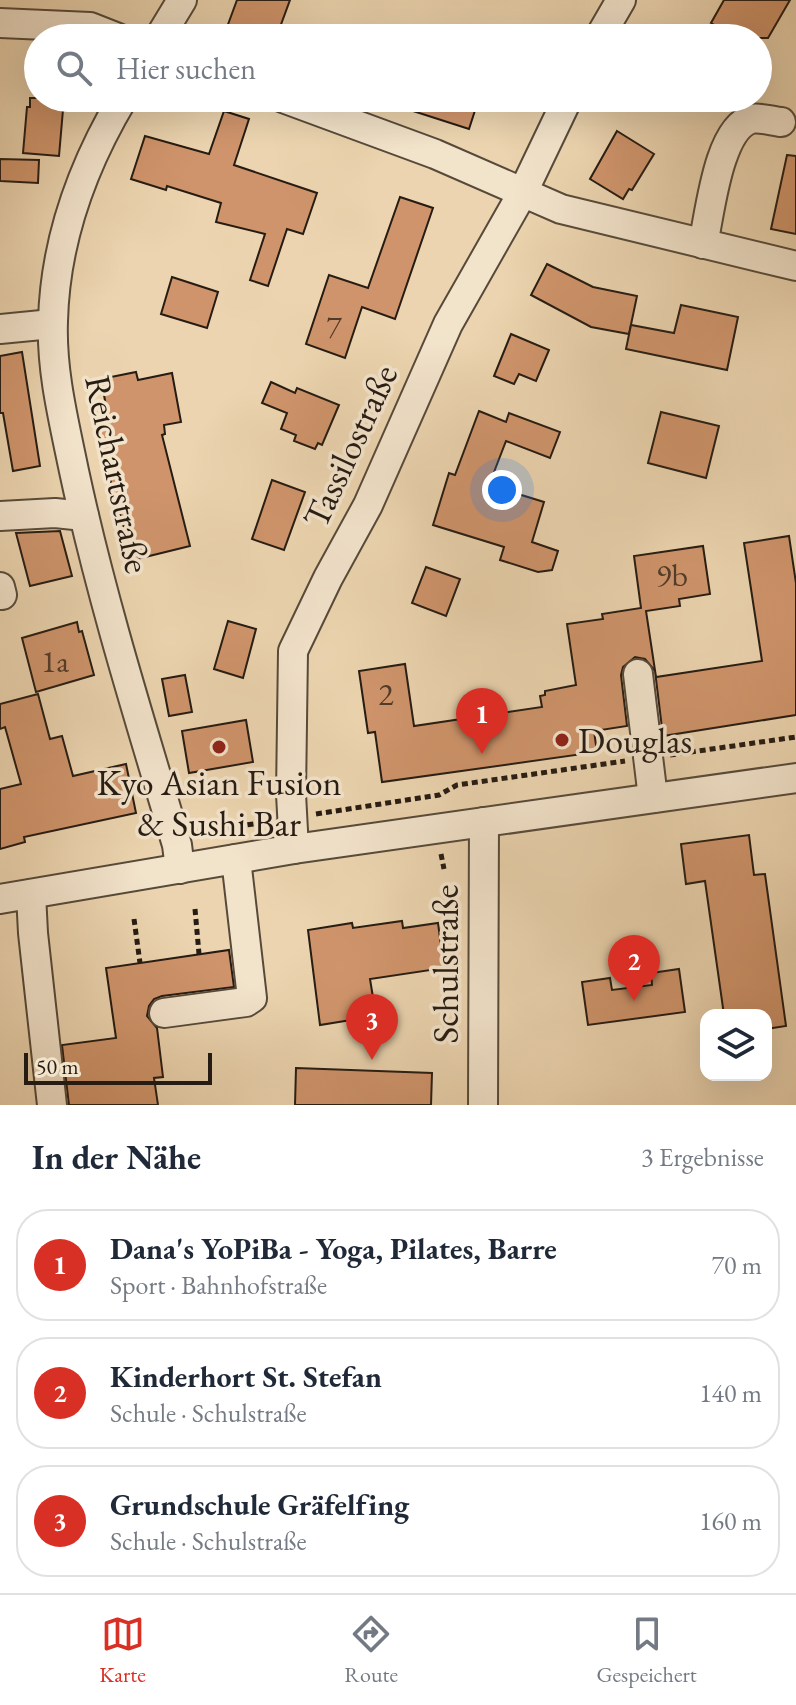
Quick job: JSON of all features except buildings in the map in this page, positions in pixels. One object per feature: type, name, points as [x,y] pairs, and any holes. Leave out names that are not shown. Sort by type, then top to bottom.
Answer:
[{"type":"street","points":[[167,24],[182,0]]},
{"type":"street","points":[[607,24],[621,0]]},
{"type":"street","points":[[0,23],[24,24]]},
{"type":"street","name":"Reichartstraße","points":[[116,112],[86,168],[70,216],[59,261],[52,324],[66,429],[84,516],[174,836],[180,869]]},
{"type":"street","points":[[321,112],[435,154],[561,209],[796,266]]},
{"type":"street","name":"Tassilostraße","points":[[294,849],[293,651],[368,505],[448,324],[523,192],[561,112]]},
{"type":"street","points":[[703,244],[728,141],[740,125],[753,118],[781,122]]},
{"type":"street","points":[[0,329],[52,324]]},
{"type":"street","points":[[0,516],[55,513],[84,516]]},
{"type":"street","points":[[638,674],[653,798]]},
{"type":"street","points":[[0,899],[294,849],[796,778]]},
{"type":"street","name":"Schulstraße","points":[[483,1105],[484,822]]},
{"type":"street","points":[[164,1013],[246,1002],[252,998],[236,859]]},
{"type":"street","points":[[31,894],[46,1104]]},
{"type":"path","points":[[174,836],[439,795],[457,785],[796,737]]},
{"type":"path","points":[[195,909],[199,954]]},
{"type":"path","points":[[134,919],[140,963]]},
{"type":"place","name":"Douglas","points":[[562,740]]},
{"type":"place","name":"Kyo Asian Fusion & Sushi Bar","points":[[219,747]]},
{"type":"place","name":"Dana's YoPiBa - Yoga, Pilates, Barre","points":[[482,754]]},
{"type":"place","name":"Kinderhort St. Stefan","points":[[634,1001]]},
{"type":"place","name":"Grundschule Gräfelfing","points":[[372,1060]]}]
